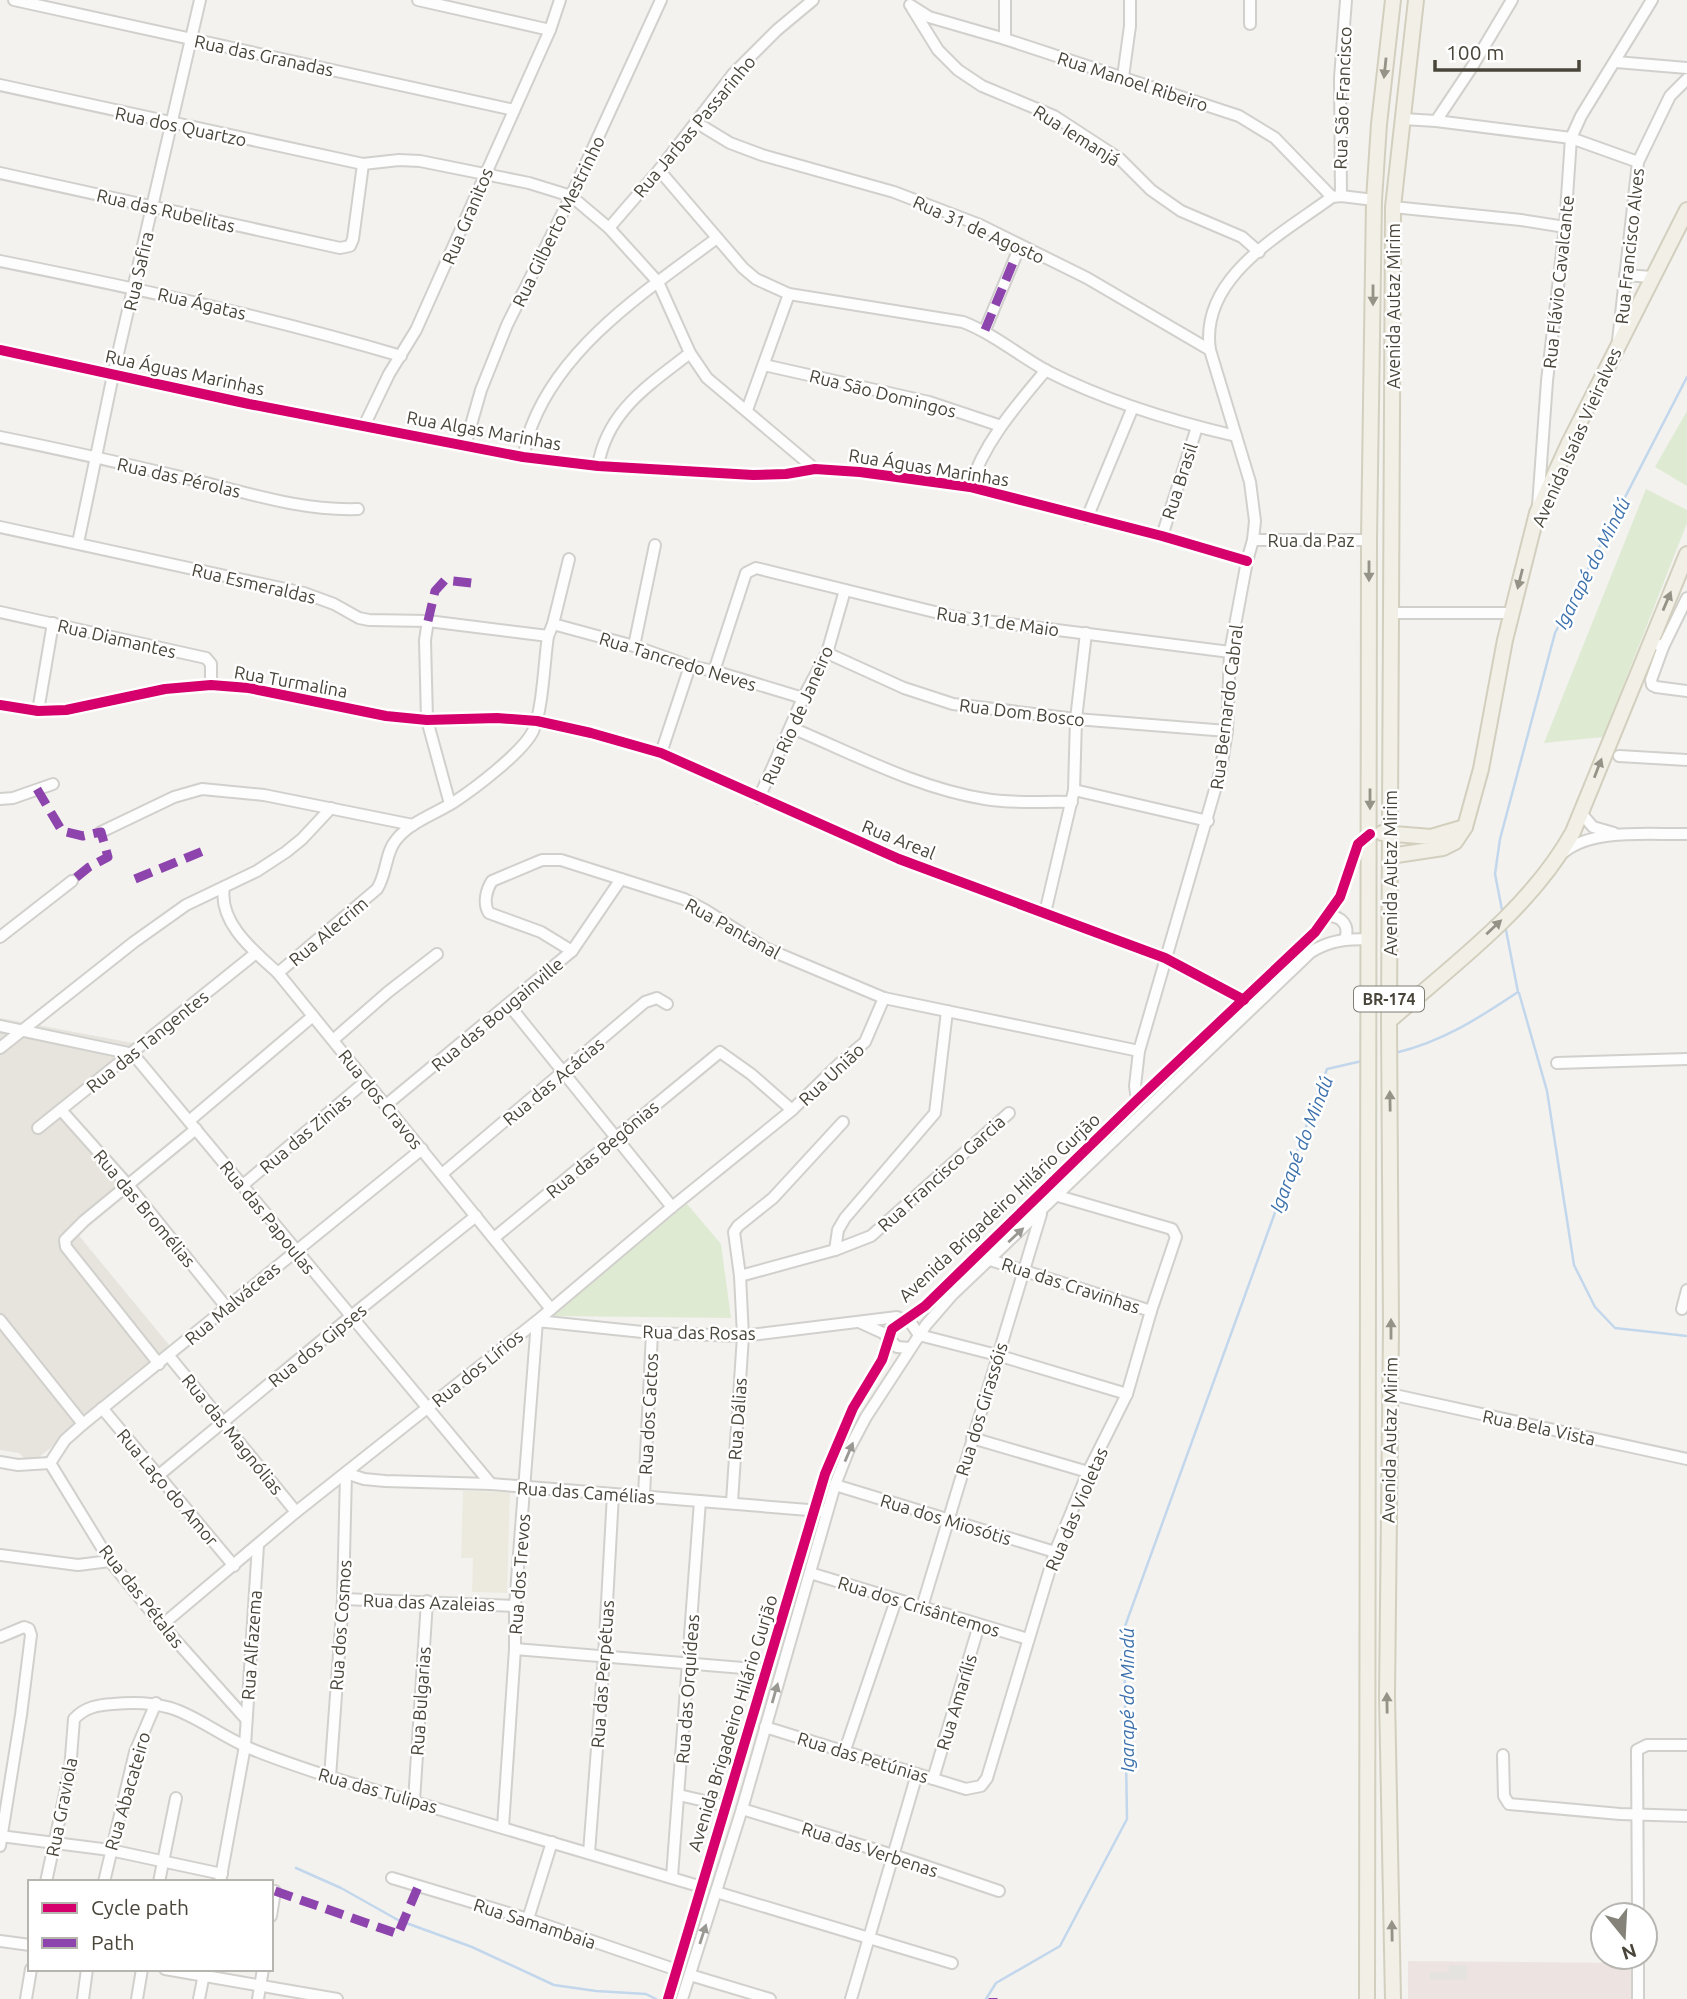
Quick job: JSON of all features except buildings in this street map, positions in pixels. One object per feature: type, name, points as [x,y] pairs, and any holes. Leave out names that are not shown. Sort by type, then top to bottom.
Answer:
[{"type":"main road","name":"Avenida Autaz Mirim","points":[[1367,1999],[1369,540],[1374,200],[1379,124],[1393,0]]},
{"type":"main road","name":"Avenida Autaz Mirim","points":[[1393,1999],[1387,1697],[1393,208],[1416,0]]},
{"type":"main road","name":"Avenida Isaías Vieiralves","points":[[1465,827],[1474,800],[1512,613],[1537,513],[1618,344],[1687,209]]},
{"type":"main road","points":[[1389,1021],[1527,897],[1560,856],[1656,644],[1687,554]]},
{"type":"main road","points":[[1370,834],[1431,837],[1465,827]]},
{"type":"main road","points":[[1390,856],[1443,848],[1455,842],[1465,827]]},
{"type":"main road","points":[[1386,1999],[1393,1971]]},
{"type":"street","name":"Rua das Granadas","points":[[14,0],[514,110]]},
{"type":"street","name":"Rua Safira","points":[[78,543],[113,375],[200,0]]},
{"type":"street","points":[[418,0],[550,30]]},
{"type":"street","name":"Rua Granitos","points":[[364,426],[377,396],[416,330],[550,30],[560,0]]},
{"type":"street","name":"Rua Gilberto Mestrinho","points":[[465,446],[493,359],[661,0]]},
{"type":"street","name":"Rua Jarbas Passarinho","points":[[609,228],[659,170],[733,75],[777,30],[813,0]]},
{"type":"street","points":[[1005,0],[1005,38]]},
{"type":"street","points":[[1123,78],[1130,26],[1130,0]]},
{"type":"street","points":[[1250,0],[1250,24]]},
{"type":"street","name":"Rua São Francisco","points":[[1337,197],[1339,91],[1346,0]]},
{"type":"street","points":[[1436,121],[1512,0]]},
{"type":"street","name":"Rua Flávio Cavalcante","points":[[1537,513],[1548,370],[1565,227],[1572,138],[1581,117],[1652,0]]},
{"type":"street","name":"Rua Manoel Ribeiro","points":[[908,2],[929,17],[1005,38],[1239,116],[1275,138],[1337,197]]},
{"type":"street","name":"Rua Iemanjá","points":[[908,2],[925,33],[958,70],[982,86],[1054,116],[1120,159],[1151,190],[1181,211],[1242,237],[1259,252]]},
{"type":"street","points":[[1616,62],[1687,68]]},
{"type":"street","name":"Rua Francisco Alves","points":[[1618,344],[1638,162],[1670,96],[1687,79]]},
{"type":"street","name":"Rua dos Quartzo","points":[[0,85],[363,164],[408,159],[529,183],[571,196]]},
{"type":"street","points":[[1403,119],[1572,138],[1638,162]]},
{"type":"street","name":"Rua 31 de Agosto","points":[[697,123],[730,143],[762,155],[894,192],[980,225],[1087,278],[1210,350]]},
{"type":"street","name":"Rua das Rubelitas","points":[[0,173],[331,247],[346,248],[354,239],[363,164]]},
{"type":"street","points":[[659,170],[756,279],[789,294],[923,314],[985,330],[1045,370],[1133,407],[1236,436]]},
{"type":"street","points":[[571,196],[609,228],[658,282],[690,354],[707,378],[815,469]]},
{"type":"street","points":[[1337,197],[1374,200]]},
{"type":"street","name":"Rua Bernardo Cabral","points":[[1137,1100],[1139,1051],[1221,769],[1227,731],[1230,652],[1247,561],[1254,540],[1254,503],[1210,350],[1209,326],[1218,297],[1239,270],[1259,252],[1337,197]]},
{"type":"street","points":[[1393,208],[1521,220],[1565,227]]},
{"type":"street","points":[[523,457],[531,426],[545,398],[592,338],[624,307],[717,238]]},
{"type":"street","points":[[985,330],[998,293],[1020,246]]},
{"type":"street","name":"Rua Ágatas","points":[[0,261],[309,328],[401,356]]},
{"type":"street","points":[[1625,275],[1652,277]]},
{"type":"street","points":[[747,410],[789,294]]},
{"type":"street","name":"Rua Águas Marinhas","points":[[0,350],[364,426]]},
{"type":"street","points":[[598,466],[608,431],[619,415],[635,397],[690,354]]},
{"type":"street","name":"Rua São Domingos","points":[[765,365],[929,402],[1001,426]]},
{"type":"street","points":[[970,487],[980,462],[1001,426],[1045,370]]},
{"type":"street","points":[[1087,518],[1133,407]]},
{"type":"street","name":"Rua Algas Marinhas","points":[[364,426],[523,457],[598,466]]},
{"type":"street","name":"Rua Brasil","points":[[1161,536],[1197,427]]},
{"type":"street","name":"Rua das Pérolas","points":[[0,437],[285,502],[319,508],[358,509]]},
{"type":"street","name":"Rua Águas Marinhas","points":[[598,466],[753,475],[786,474],[815,469],[899,476],[970,487],[1247,561]]},
{"type":"street","name":"Rua Esmeraldas","points":[[0,527],[304,593],[334,604],[359,618],[379,621],[428,621],[548,636]]},
{"type":"street","name":"Rua da Paz","points":[[1254,540],[1369,540]]},
{"type":"street","points":[[634,646],[655,545]]},
{"type":"street","points":[[101,832],[174,797],[202,789],[229,790],[413,825],[450,804],[527,741],[537,721],[548,636],[569,559]]},
{"type":"street","name":"Rua 31 de Maio","points":[[714,671],[746,573],[752,568],[770,570],[954,617],[1230,652]]},
{"type":"street","name":"Rua Rio de Janeiro","points":[[759,798],[803,698],[827,653],[845,590]]},
{"type":"street","points":[[1687,598],[1656,644],[1651,680],[1656,687],[1687,691]]},
{"type":"street","name":"Rua Diamantes","points":[[0,612],[206,658],[211,664],[211,685]]},
{"type":"street","points":[[1391,613],[1512,613]]},
{"type":"street","points":[[428,621],[425,640],[427,720],[450,804]]},
{"type":"street","points":[[38,711],[53,623]]},
{"type":"street","name":"Rua Tancredo Neves","points":[[553,624],[803,698]]},
{"type":"street","points":[[1045,913],[1073,796],[1076,719],[1086,633]]},
{"type":"street","name":"Rua Dom Bosco","points":[[827,653],[904,688],[953,704],[1076,719],[1227,731]]},
{"type":"street","points":[[661,753],[690,666]]},
{"type":"street","name":"Rua Turmalina","points":[[0,705],[38,711],[92,706],[164,689],[211,685],[249,688],[386,716],[427,720],[497,718],[537,721]]},
{"type":"street","name":"Rua Areal","points":[[537,721],[661,753],[899,859],[1166,958],[1244,1000]]},
{"type":"street","points":[[792,727],[957,794],[1002,801],[1073,796],[1208,821]]},
{"type":"street","points":[[1619,756],[1687,760]]},
{"type":"street","points":[[0,799],[13,798],[53,783]]},
{"type":"street","points":[[0,1048],[186,905],[257,871],[286,852],[331,808]]},
{"type":"street","points":[[1581,813],[1593,827],[1620,835]]},
{"type":"street","name":"Rua Alecrim","points":[[278,973],[377,889],[384,878],[393,843],[413,825]]},
{"type":"street","name":"Avenida Brigadeiro Hilário Gurjão","points":[[668,1999],[814,1509],[838,1440],[853,1408],[882,1360],[892,1329],[925,1306],[1137,1100],[1290,957],[1328,916],[1340,897],[1358,844],[1370,834]]},
{"type":"street","points":[[1560,856],[1572,845],[1586,839],[1620,835],[1687,834]]},
{"type":"street","name":"Rua Pantanal","points":[[572,951],[541,932],[489,913],[486,902],[489,884],[496,877],[550,859],[561,860],[684,900],[705,910],[765,948],[884,998],[1139,1051]]},
{"type":"street","name":"Rua das Bougainville","points":[[386,1105],[572,951],[621,879]]},
{"type":"street","points":[[0,937],[72,881]]},
{"type":"street","name":"Rua dos Cravos","points":[[224,887],[225,911],[234,928],[278,973],[551,1309]]},
{"type":"street","points":[[1328,916],[1340,918],[1345,924],[1345,939]]},
{"type":"street","name":"Avenida Brigadeiro Hilário Gurjão","points":[[682,1999],[742,1809],[835,1485],[866,1416],[919,1335],[952,1295],[1304,958],[1323,945],[1345,939],[1369,939]]},
{"type":"street","name":"Rua das Tangentes","points":[[38,1128],[256,953]]},
{"type":"street","points":[[333,1040],[437,954]]},
{"type":"street","name":"Rua das Acácias","points":[[442,1174],[645,1002],[657,998],[667,1004]]},
{"type":"street","name":"Rua União","points":[[792,1110],[865,1042],[884,998]]},
{"type":"street","points":[[509,1005],[672,1207]]},
{"type":"street","points":[[835,1250],[838,1230],[845,1218],[935,1113],[947,1011]]},
{"type":"street","points":[[159,1364],[74,1258],[66,1247],[65,1240],[313,1016]]},
{"type":"street","points":[[0,1026],[133,1054]]},
{"type":"street","name":"Rua das Begônias","points":[[494,1238],[720,1052],[751,1074],[792,1110]]},
{"type":"street","name":"Rua das Papoulas","points":[[133,1054],[491,1484]]},
{"type":"street","points":[[1557,1063],[1687,1059]]},
{"type":"street","name":"Rua das Zinias","points":[[243,1185],[366,1081]]},
{"type":"street","name":"Rua das Bromélias","points":[[61,1110],[128,1185],[227,1308]]},
{"type":"street","name":"Rua dos Lírios","points":[[162,1625],[296,1512],[537,1321],[792,1110]]},
{"type":"street","name":"Rua Francisco Garcia","points":[[740,1276],[860,1242],[880,1229],[1009,1113]]},
{"type":"street","name":"Rua Dálias","points":[[732,1502],[743,1336],[740,1276],[734,1232],[773,1198],[843,1122]]},
{"type":"street","name":"Rua Malváceas","points":[[50,1463],[65,1440],[83,1424],[422,1149]]},
{"type":"street","name":"Rua das Violetas","points":[[961,1788],[981,1786],[987,1778],[1055,1552],[1088,1472],[1127,1394],[1176,1237],[1175,1231],[1158,1225],[1058,1196]]},
{"type":"street","name":"Rua dos Girassóis","points":[[922,1607],[1042,1211]]},
{"type":"street","name":"Rua dos Gipses","points":[[159,1475],[476,1216]]},
{"type":"street","name":"Rua das Cravinhas","points":[[990,1260],[1151,1311]]},
{"type":"street","points":[[1682,1309],[1687,1290]]},
{"type":"street","name":"Rua das Rosas","points":[[537,1321],[652,1333],[743,1336],[861,1323],[867,1319],[897,1317],[903,1320]]},
{"type":"street","points":[[0,1320],[83,1424]]},
{"type":"street","points":[[903,1320],[911,1324],[919,1335],[997,1354],[1127,1394]]},
{"type":"street","name":"Rua dos Trevos","points":[[503,1827],[515,1649],[515,1606],[537,1321]]},
{"type":"street","points":[[861,1323],[876,1329],[897,1348],[911,1348]]},
{"type":"street","name":"Rua dos Cactos","points":[[644,1495],[652,1333]]},
{"type":"street","name":"Rua das Magnólias","points":[[169,1356],[224,1420],[296,1512]]},
{"type":"street","name":"Rua Bela Vista","points":[[1390,1394],[1687,1459]]},
{"type":"street","name":"Rua Laço do Amor","points":[[102,1408],[233,1566]]},
{"type":"street","points":[[972,1437],[1088,1472]]},
{"type":"street","points":[[0,1462],[18,1465],[50,1463]]},
{"type":"street","name":"Rua das Pétalas","points":[[50,1463],[110,1561],[162,1625],[246,1719]]},
{"type":"street","name":"Rua das Camélias","points":[[346,1473],[364,1479],[385,1481],[491,1484],[644,1495],[814,1509],[827,1513]]},
{"type":"street","name":"Rua dos Cosmos","points":[[330,1777],[343,1599],[346,1473]]},
{"type":"street","name":"Rua dos Miosótis","points":[[835,1485],[1055,1552]]},
{"type":"street","name":"Rua das Perpétuas","points":[[589,1853],[613,1494]]},
{"type":"street","name":"Rua das Orquídeas","points":[[672,1877],[700,1501]]},
{"type":"street","name":"Rua Alfazema","points":[[221,1878],[245,1746],[258,1545]]},
{"type":"street","points":[[0,1555],[78,1564],[110,1561]]},
{"type":"street","name":"Rua dos Crisântemos","points":[[810,1573],[1028,1639]]},
{"type":"street","name":"Rua das Azaleias","points":[[343,1599],[515,1606]]},
{"type":"street","points":[[845,1750],[896,1600]]},
{"type":"street","name":"Rua Bulgarias","points":[[414,1801],[427,1601]]},
{"type":"street","name":"Rua Amarílis","points":[[933,1779],[979,1625]]},
{"type":"street","points":[[0,1637],[24,1627],[29,1629],[30,1648],[1,1839],[54,1842],[110,1850],[163,1860],[221,1878]]},
{"type":"street","points":[[515,1649],[766,1670]]},
{"type":"street","name":"Rua das Tulipas","points":[[72,1731],[74,1719],[89,1708],[121,1703],[156,1703],[178,1709],[245,1746],[330,1777],[702,1887]]},
{"type":"street","name":"Rua Abacateiro","points":[[104,1880],[135,1752],[156,1703]]},
{"type":"street","name":"Rua das Petúnias","points":[[765,1727],[961,1788]]},
{"type":"street","name":"Rua Graviola","points":[[47,1880],[70,1770],[72,1731]]},
{"type":"street","points":[[1638,1901],[1638,1749],[1647,1745],[1687,1745]]},
{"type":"street","points":[[1503,1755],[1504,1796],[1509,1804],[1687,1816]]},
{"type":"street","points":[[851,1999],[918,1774]]},
{"type":"street","points":[[679,1795],[726,1806]]},
{"type":"street","points":[[159,1880],[176,1798]]},
{"type":"street","name":"Rua das Verbenas","points":[[742,1809],[999,1891]]},
{"type":"street","points":[[528,1919],[552,1842]]},
{"type":"street","name":"Rua Samambaia","points":[[392,1878],[528,1919],[677,1970]]},
{"type":"street","points":[[273,1904],[275,1891]]},
{"type":"street","points":[[716,1892],[952,1963]]},
{"type":"street","points":[[0,1941],[28,1945]]},
{"type":"street","points":[[26,1999],[31,1971]]},
{"type":"street","points":[[83,1999],[87,1971]]},
{"type":"street","points":[[136,1999],[142,1971]]},
{"type":"street","points":[[258,1999],[263,1971]]},
{"type":"street","points":[[1638,1971],[1638,1999]]},
{"type":"street","points":[[199,1999],[204,1972],[313,1997],[337,1999]]},
{"type":"street","points":[[690,1975],[770,1999]]},
{"type":"shaded area","points":[[0,1018],[149,1046],[67,1111],[134,1182],[71,1226],[174,1351],[30,1464],[19,1453],[0,1450]]},
{"type":"shaded area","points":[[463,1491],[510,1492],[507,1593],[472,1592],[473,1558],[461,1558]]},
{"type":"shaded area","points":[[1408,1961],[1589,1963],[1589,1971],[1637,1971],[1636,1999],[1408,1999]]},
{"type":"shaded area","points":[[1449,1965],[1467,1965],[1467,1980],[1430,1980],[1430,1972],[1449,1972]]},
{"type":"green space","points":[[1687,411],[1687,486],[1655,467]]},
{"type":"green space","points":[[1646,489],[1687,510],[1687,523],[1603,737],[1544,743]]},
{"type":"green space","points":[[687,1204],[721,1244],[731,1318],[555,1316],[554,1309]]},
{"type":"waterway","name":"Igarapé do Mindú","points":[[1503,915],[1495,874],[1500,839],[1555,633],[1687,377]]},
{"type":"waterway","name":"Igarapé do Mindú","points":[[1395,1053],[1444,1036],[1518,992],[1505,925]]},
{"type":"waterway","points":[[1519,993],[1547,1091],[1574,1265],[1595,1307],[1615,1328],[1687,1336]]},
{"type":"waterway","name":"Igarapé do Mindú","points":[[986,1999],[996,1983],[1060,1946],[1127,1819],[1124,1629],[1327,1069],[1362,1061]]},
{"type":"waterway","points":[[296,1868],[341,1888],[398,1920],[472,1947],[554,1985],[646,1994],[656,1999]]},
{"type":"marked path","points":[[985,330],[1020,246]]},
{"type":"marked path","points":[[428,621],[435,591],[445,580],[480,584]]},
{"type":"marked path","points":[[37,789],[62,831],[83,836],[101,832],[108,857],[89,867],[72,881]]},
{"type":"marked path","points":[[135,879],[208,849]]},
{"type":"marked path","points":[[275,1891],[398,1934],[418,1887]]},
{"type":"cycle path","points":[[0,350],[249,404],[523,457],[598,466],[753,475],[786,474],[815,469],[860,472],[970,487],[1162,536],[1247,561]]},
{"type":"cycle path","points":[[0,705],[38,711],[66,710],[165,689],[211,685],[249,688],[386,716],[427,720],[497,718],[537,721],[591,733],[661,753],[899,859],[1165,958],[1244,1000]]},
{"type":"cycle path","points":[[668,1999],[825,1474],[853,1408],[882,1360],[892,1329],[925,1306],[1315,932],[1340,897],[1358,844],[1370,834]]}]
